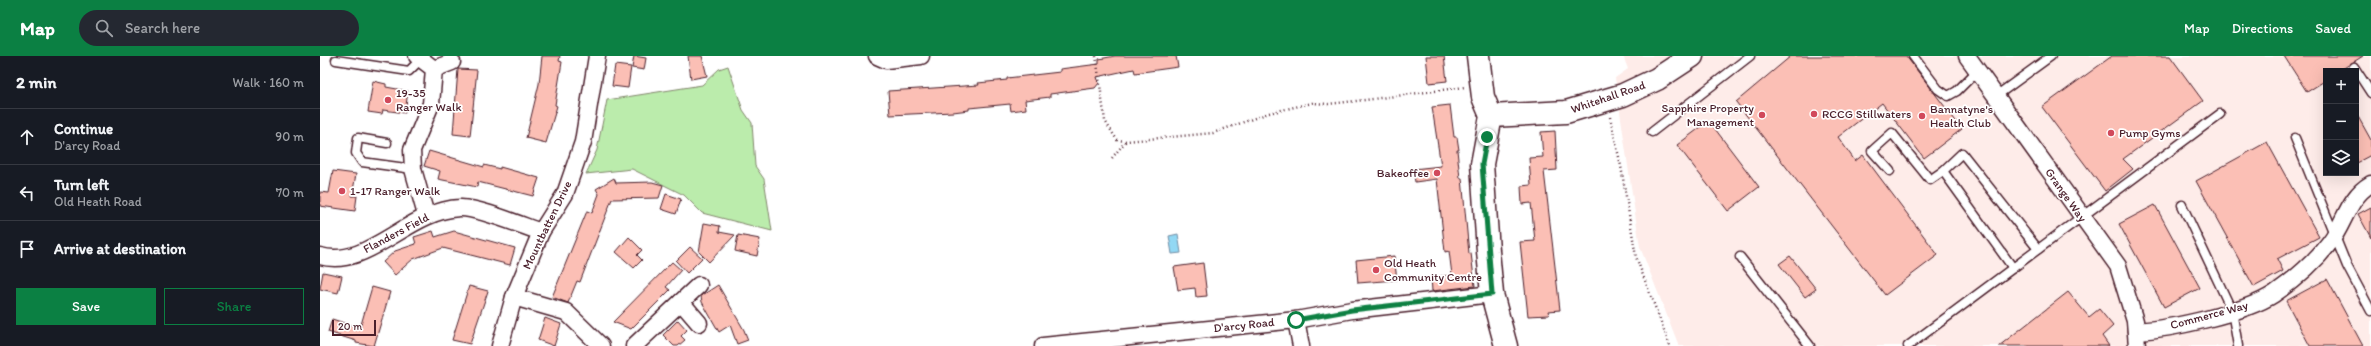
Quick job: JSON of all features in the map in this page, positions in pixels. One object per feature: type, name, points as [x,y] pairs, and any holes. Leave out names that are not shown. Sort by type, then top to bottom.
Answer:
[{"type":"street","name":"Mountbatten Drive","points":[[500,346],[514,296],[541,232],[565,194],[583,142],[597,56]]},
{"type":"street","points":[[877,56],[886,60],[921,56]]},
{"type":"street","points":[[1478,56],[1483,97],[1491,116],[1482,164],[1492,294],[1506,346]]},
{"type":"street","name":"Whitehall Road","points":[[1491,116],[1566,112],[1606,100],[1657,79],[1692,56]]},
{"type":"street","name":"Grange Way","points":[[1967,56],[2080,217],[2118,266],[2135,321],[2136,338]]},
{"type":"street","points":[[419,58],[434,69]]},
{"type":"street","points":[[434,69],[452,62]]},
{"type":"street","points":[[426,215],[413,169],[412,150],[431,104],[434,69]]},
{"type":"street","name":"Commerce Way","points":[[2136,338],[2232,311],[2273,295],[2323,252],[2336,234],[2351,201],[2364,188],[2371,184]]},
{"type":"street","name":"Flanders Field","points":[[320,256],[330,259],[349,258],[371,248],[426,215],[460,207],[541,232]]},
{"type":"street","points":[[634,346],[699,285]]},
{"type":"street","name":"D'arcy Road","points":[[1044,346],[1296,320],[1352,310],[1492,294]]},
{"type":"street","points":[[514,296],[566,312],[601,346]]},
{"type":"street","points":[[681,302],[699,323]]},
{"type":"street","points":[[1296,320],[1301,346]]},
{"type":"lane","points":[[1652,132],[1750,56]]},
{"type":"lane","points":[[1913,56],[1938,89],[1948,96],[1957,91],[1978,70]]},
{"type":"lane","points":[[1996,96],[2051,56]]},
{"type":"lane","points":[[336,60],[409,71],[419,58]]},
{"type":"lane","points":[[2354,67],[2371,93]]},
{"type":"lane","points":[[1908,346],[2220,114]]},
{"type":"lane","points":[[1890,171],[1872,151],[1892,133],[1930,180],[1943,171],[1962,153],[2038,249]]},
{"type":"lane","points":[[387,143],[358,138],[356,153],[362,162],[413,169]]},
{"type":"lane","points":[[2295,138],[2348,266],[2371,311]]},
{"type":"lane","points":[[1943,171],[2013,268]]},
{"type":"lane","points":[[2182,205],[2232,311],[2238,346]]},
{"type":"lane","points":[[1740,257],[1810,346]]},
{"type":"path","points":[[1096,56],[1105,121],[1117,140],[1127,141],[1213,132],[1269,113],[1312,103],[1328,104],[1481,85]]},
{"type":"path","points":[[1606,100],[1621,166],[1636,257],[1670,346]]},
{"type":"path","points":[[1112,158],[1127,141]]},
{"type":"shaded area","points":[[1623,56],[2371,56],[2371,346],[1679,346],[1640,247],[1615,78],[1628,69]]},
{"type":"green space","points":[[728,66],[743,110],[752,123],[755,166],[764,179],[772,231],[702,213],[684,195],[632,169],[586,174],[597,150],[607,100],[702,85],[719,69]]},
{"type":"water","points":[[1178,234],[1181,253],[1172,254],[1169,236]]},
{"type":"building","points":[[542,56],[560,56],[559,61],[562,62],[555,105],[557,106],[546,143],[526,138],[539,84]]},
{"type":"building","points":[[634,56],[646,58],[644,70],[632,68]]},
{"type":"building","points":[[688,56],[702,56],[707,76],[691,79]]},
{"type":"building","points":[[1115,56],[1176,56],[1178,67],[1135,73],[1134,69],[1097,77],[1099,83],[1095,88],[1050,94],[1050,97],[1025,100],[1026,109],[1011,111],[1010,104],[969,108],[969,110],[953,112],[890,115],[888,91],[979,85],[978,83],[1060,72],[1060,69],[1099,64],[1099,59]]},
{"type":"building","points":[[1426,56],[1444,56],[1447,81],[1429,83]]},
{"type":"building","points":[[1791,56],[1906,56],[1962,129],[1924,158],[1882,103],[1838,137],[1855,161],[1863,155],[1938,255],[1885,295],[1736,102]]},
{"type":"building","name":"Pump Gyms","points":[[2112,56],[2170,56],[2203,101],[2123,159],[2133,169],[2105,191],[2042,107]]},
{"type":"building","points":[[2284,56],[2363,56],[2344,68],[2323,68],[2323,82],[2307,92]]},
{"type":"building","points":[[615,65],[631,67],[628,88],[612,86]]},
{"type":"building","points":[[458,69],[477,70],[470,136],[453,134]]},
{"type":"building","name":"19-35 Ranger Walk","points":[[373,81],[386,84],[386,87],[408,91],[405,113],[383,110],[382,114],[368,112]]},
{"type":"building","points":[[1450,105],[1454,137],[1457,137],[1459,150],[1457,150],[1460,178],[1462,178],[1469,254],[1471,253],[1475,286],[1432,291],[1431,277],[1452,275],[1449,251],[1445,252],[1437,179],[1415,182],[1413,169],[1441,166],[1432,107]]},
{"type":"building","points":[[2359,118],[2371,140],[2371,155],[2359,161]]},
{"type":"building","points":[[1709,121],[1759,187],[1728,211],[1677,145]]},
{"type":"building","points":[[1555,131],[1557,170],[1544,171],[1560,310],[1548,311],[1549,315],[1528,316],[1520,242],[1535,241],[1531,203],[1522,204],[1521,186],[1531,185],[1529,158],[1543,157],[1541,132]]},
{"type":"building","points":[[2267,142],[2319,237],[2277,259],[2283,271],[2254,287],[2196,181]]},
{"type":"building","points":[[429,151],[484,167],[484,165],[500,169],[500,167],[539,178],[533,196],[478,182],[477,187],[438,179],[440,171],[424,166]]},
{"type":"building","name":"1-17 Ranger Walk","points":[[333,171],[356,174],[352,196],[357,196],[355,211],[320,206],[320,192],[329,193]]},
{"type":"building","points":[[614,178],[616,183],[652,182],[663,185],[659,198],[612,199],[580,282],[577,281],[568,303],[552,297],[587,211],[592,213],[599,194],[596,189]]},
{"type":"building","points":[[666,194],[681,199],[676,214],[661,209]]},
{"type":"building","points":[[2155,205],[2200,288],[2164,307],[2119,224]]},
{"type":"building","points":[[2371,207],[2371,238],[2358,214]]},
{"type":"building","points":[[704,223],[720,226],[719,232],[735,235],[709,262],[699,252]]},
{"type":"building","points":[[433,231],[435,237],[454,231],[515,248],[510,265],[443,248],[413,259],[395,275],[383,262],[395,251],[416,244],[414,237]]},
{"type":"building","points":[[738,235],[760,239],[757,256],[735,251]]},
{"type":"building","points":[[629,237],[642,250],[637,255],[642,260],[634,268],[616,252]]},
{"type":"building","points":[[690,247],[702,258],[687,273],[676,261]]},
{"type":"building","name":"Old Heath Community Centre","points":[[1394,256],[1397,280],[1358,283],[1356,260]]},
{"type":"building","points":[[1790,256],[1816,289],[1805,297],[1779,264]]},
{"type":"building","points":[[672,262],[681,270],[666,287],[670,290],[631,329],[613,322]]},
{"type":"building","points":[[1203,263],[1207,296],[1196,297],[1195,288],[1178,290],[1174,267]]},
{"type":"building","points":[[323,272],[342,276],[338,293],[320,289]]},
{"type":"building","points":[[2327,279],[2363,346],[2310,346],[2286,301]]},
{"type":"building","points":[[718,285],[744,330],[748,340],[737,344],[730,325],[719,332],[702,302],[701,296]]},
{"type":"building","points":[[469,286],[488,291],[470,344],[452,340]]},
{"type":"building","points":[[372,287],[390,292],[374,346],[356,343],[356,341],[328,332],[332,319],[360,328]]},
{"type":"building","points":[[2068,292],[2089,317],[2099,309],[2113,326],[2102,336],[2109,346],[1999,346]]},
{"type":"building","points":[[545,318],[561,324],[554,346],[538,340]]},
{"type":"building","points":[[678,320],[687,330],[681,336],[685,340],[678,346],[674,346],[663,335]]},
{"type":"place","name":"19-35 Ranger Walk","points":[[388,100]]},
{"type":"place","name":"RCCG Stillwaters","points":[[1814,114]]},
{"type":"place","name":"Sapphire Property Management","points":[[1762,115]]},
{"type":"place","name":"Bannatyne's Health Club","points":[[1922,116]]},
{"type":"place","name":"Pump Gyms","points":[[2111,133]]},
{"type":"place","name":"Bakeoffee","points":[[1437,173]]},
{"type":"place","name":"1-17 Ranger Walk","points":[[342,191]]},
{"type":"place","name":"Old Heath Community Centre","points":[[1376,270]]},
{"type":"route","points":[[1296,320],[1352,310],[1492,294],[1482,164],[1487,137]]}]
